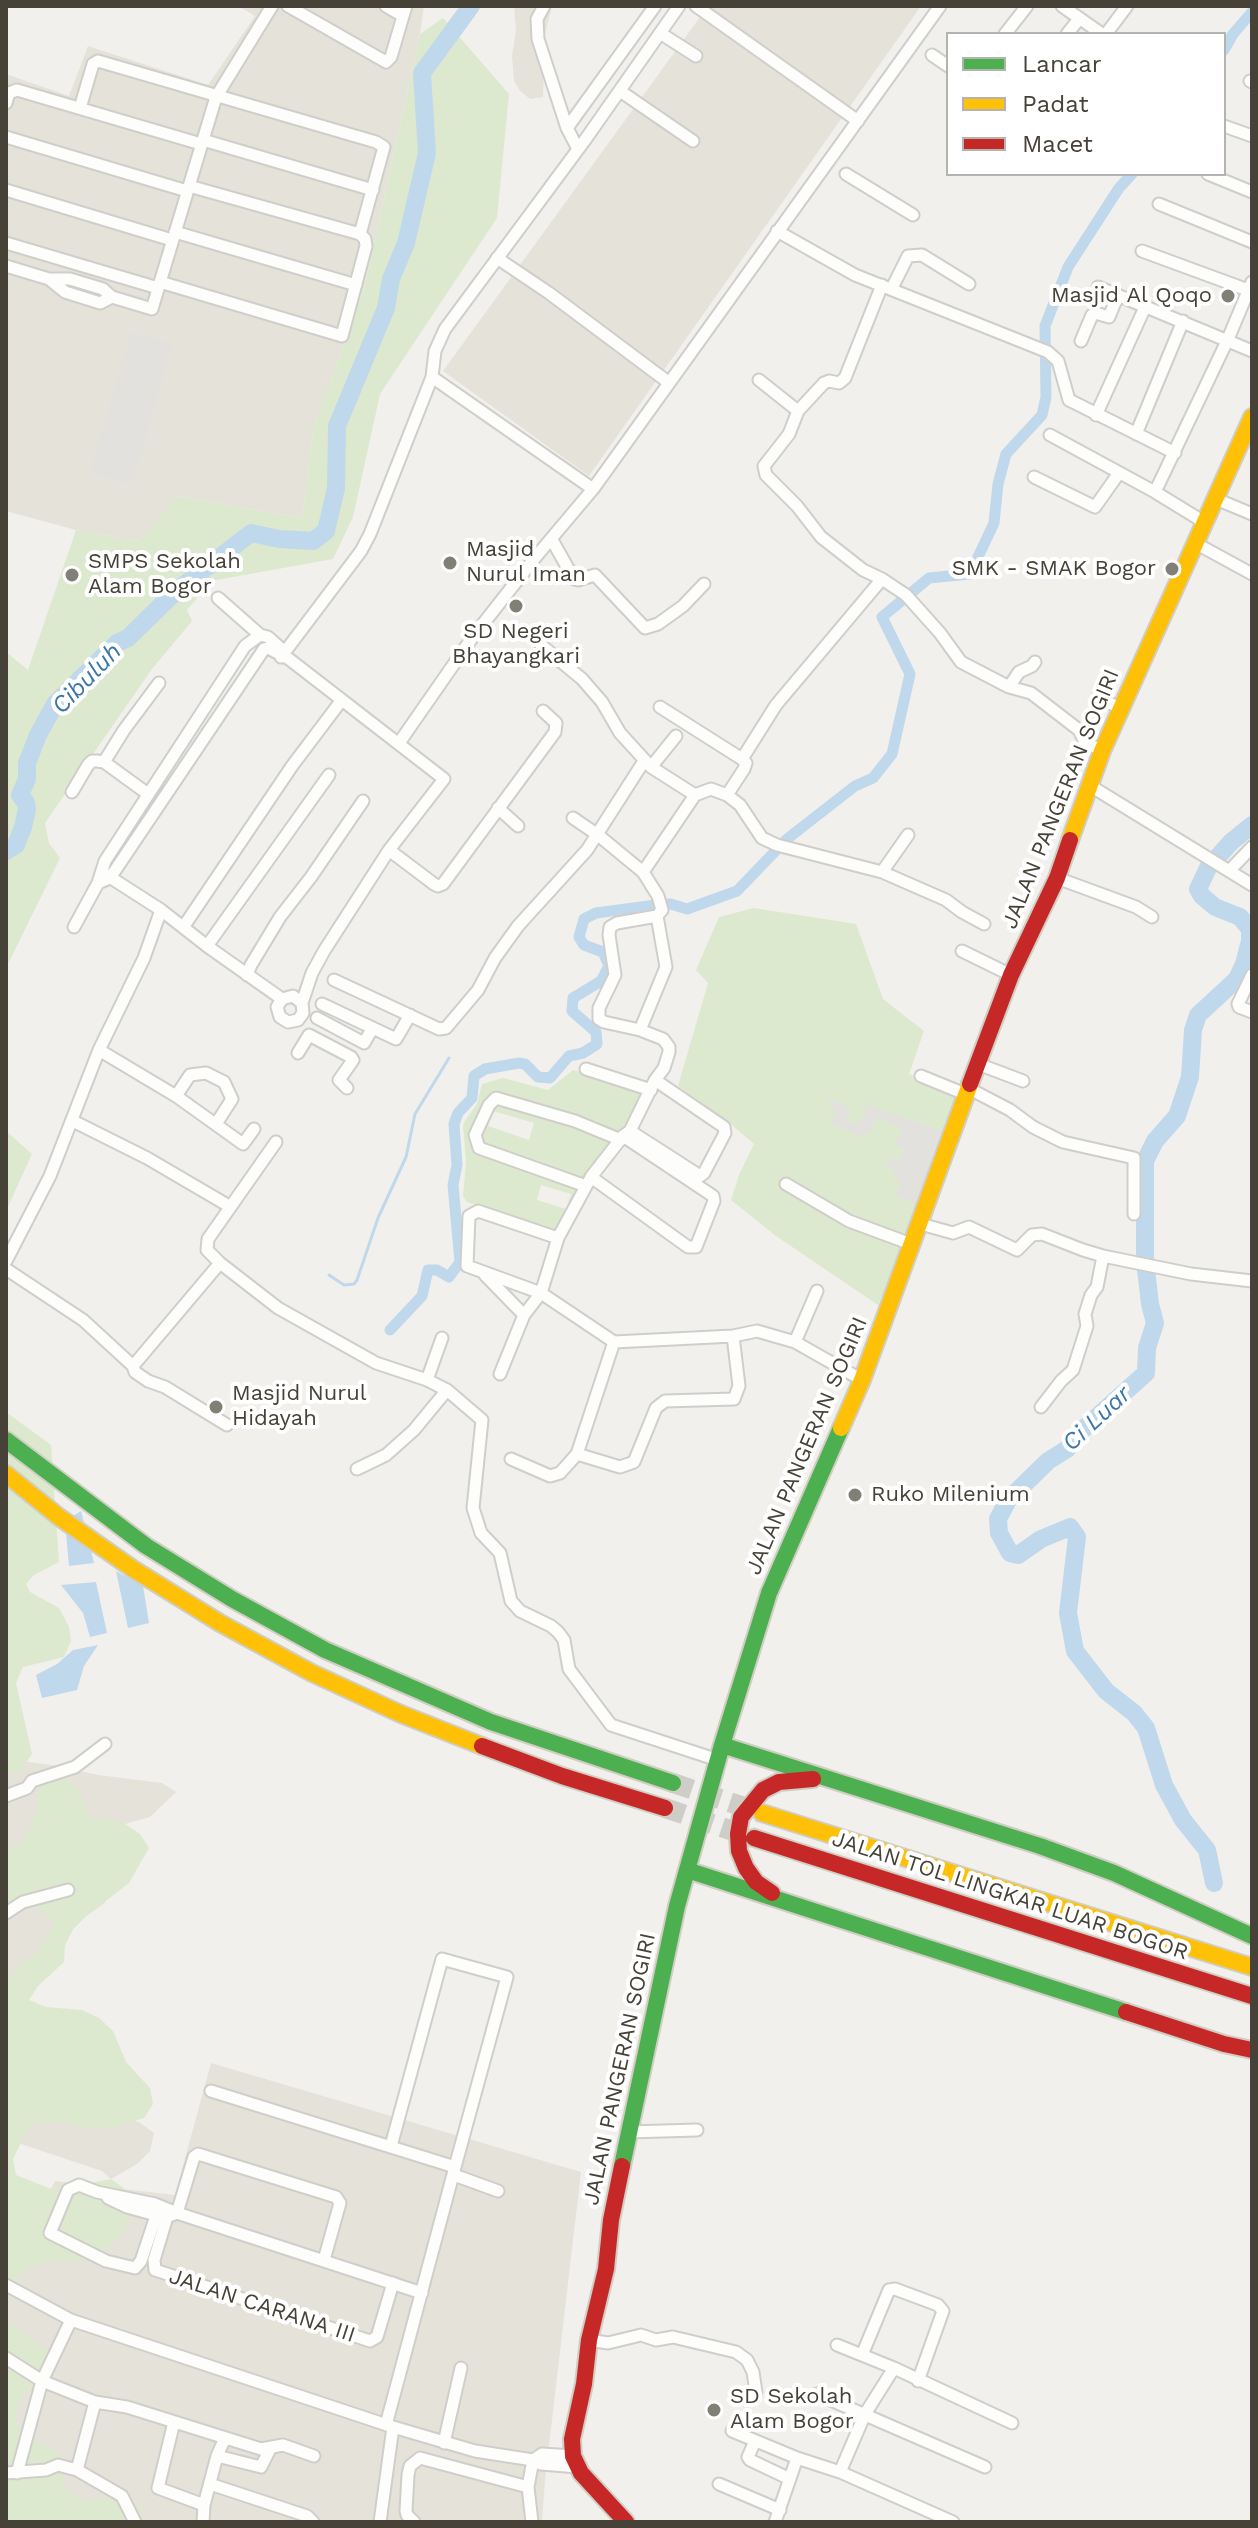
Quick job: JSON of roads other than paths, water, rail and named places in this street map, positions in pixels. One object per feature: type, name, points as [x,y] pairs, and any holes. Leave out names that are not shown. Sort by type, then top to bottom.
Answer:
[{"type":"main road","name":"JALAN PANGERAN SOGIRI","points":[[575,2462],[572,2439],[584,2384],[589,2340],[606,2269],[611,2220],[677,1906],[769,1593],[862,1380],[917,1223],[1011,975],[1057,878],[1102,751],[1250,426]]},
{"type":"main road","points":[[6,1440],[146,1546],[232,1599],[325,1650],[491,1722],[673,1783]]},
{"type":"main road","points":[[6,1474],[59,1517],[133,1569],[220,1623],[312,1673],[401,1714],[548,1771],[665,1808]]},
{"type":"main road","points":[[720,1752],[828,1780],[1040,1846],[1114,1873],[1252,1936]]},
{"type":"main road","points":[[790,1902],[756,1882],[746,1868],[739,1851],[741,1817],[763,1790],[779,1782],[828,1780]]},
{"type":"main road","name":"JALAN TOL LINGKAR LUAR BOGOR","points":[[762,1813],[1252,1967]]},
{"type":"main road","name":"JALAN TOL LINGKAR LUAR BOGOR","points":[[754,1838],[1252,1996]]},
{"type":"main road","points":[[687,1870],[1224,2044],[1252,2050]]},
{"type":"main road","points":[[575,2462],[626,2522]]},
{"type":"street","points":[[6,266],[49,279],[65,292],[100,303],[112,297],[152,309],[216,97],[272,6]]},
{"type":"street","points":[[288,6],[386,62],[391,57],[405,11],[386,6]]},
{"type":"street","points":[[544,6],[536,28],[567,128],[578,149]]},
{"type":"street","points":[[567,128],[655,6]]},
{"type":"street","points":[[285,656],[361,551],[378,517],[432,377],[435,351],[445,329],[613,102],[679,6]]},
{"type":"street","points":[[696,6],[858,121]]},
{"type":"street","points":[[399,743],[472,638],[593,489],[940,6]]},
{"type":"street","points":[[1007,32],[1027,6]]},
{"type":"street","points":[[1062,6],[1101,32]]},
{"type":"street","points":[[1106,32],[1127,6]]},
{"type":"street","points":[[1069,32],[1079,19]]},
{"type":"street","points":[[637,33],[657,38],[696,56]]},
{"type":"street","points":[[932,55],[946,65]]},
{"type":"street","points":[[80,108],[93,64],[98,61],[382,145],[384,149],[360,234]]},
{"type":"street","points":[[6,103],[9,93],[17,90],[373,190]]},
{"type":"street","points":[[596,90],[613,102]]},
{"type":"street","points":[[620,91],[693,141]]},
{"type":"street","points":[[1226,127],[1252,136]]},
{"type":"street","points":[[6,137],[360,234],[366,246],[342,336],[6,243]]},
{"type":"street","points":[[846,174],[913,215]]},
{"type":"street","points":[[1213,176],[1252,192]]},
{"type":"street","points":[[6,190],[356,285]]},
{"type":"street","points":[[1159,204],[1252,242]]},
{"type":"street","points":[[777,231],[855,275],[1048,352],[1058,361],[1069,400],[1175,453]]},
{"type":"street","points":[[1142,251],[1250,286],[1155,492]]},
{"type":"street","points":[[969,284],[922,255],[908,256],[887,286],[845,378],[839,383],[824,383],[798,411],[789,434],[764,466],[766,475],[797,506],[821,537],[863,570],[906,595],[961,662],[1009,687],[1031,693],[1079,730],[1085,742],[1102,751]]},
{"type":"street","points":[[497,258],[668,382]]},
{"type":"street","points":[[1098,287],[1252,351]]},
{"type":"street","points":[[1081,341],[1092,315],[1109,317],[1118,295]]},
{"type":"street","points":[[1096,415],[1146,305]]},
{"type":"street","points":[[1136,434],[1183,321]]},
{"type":"street","points":[[432,377],[593,489]]},
{"type":"street","points":[[759,380],[798,411]]},
{"type":"street","points":[[1050,435],[1199,519],[1200,537],[1252,574]]},
{"type":"street","points":[[1034,477],[1096,507],[1119,473]]},
{"type":"street","points":[[1216,499],[1252,514]]},
{"type":"street","points":[[552,540],[574,579],[595,575],[645,628],[654,626],[683,606],[704,584]]},
{"type":"street","points":[[742,759],[776,705],[882,579]]},
{"type":"street","points":[[218,598],[341,701],[444,779],[389,850],[318,962],[302,1003],[301,1017],[288,1022],[278,1012],[282,999],[293,996],[302,1003]]},
{"type":"street","points":[[74,927],[148,794],[245,646],[260,635]]},
{"type":"street","points":[[541,645],[582,679],[602,702],[620,733],[648,764],[695,795]]},
{"type":"street","points":[[103,877],[264,649],[285,656]]},
{"type":"street","points":[[1009,687],[1019,672],[1035,662]]},
{"type":"street","points":[[104,762],[159,683]]},
{"type":"street","points":[[1097,698],[1121,708]]},
{"type":"street","points":[[184,926],[292,766],[341,701]]},
{"type":"street","points":[[660,707],[746,763],[727,795]]},
{"type":"street","points":[[389,850],[438,886],[443,884],[557,728],[556,723],[543,711]]},
{"type":"street","points":[[334,980],[439,1029],[446,1028],[478,990],[495,958],[518,926],[598,835],[648,764],[676,736]]},
{"type":"street","points":[[72,792],[92,761],[104,762],[148,794]]},
{"type":"street","points":[[207,946],[329,775]]},
{"type":"street","points":[[1089,785],[1251,883]]},
{"type":"street","points":[[643,872],[695,795],[711,789],[727,795],[740,805],[759,836],[782,846],[882,872],[946,900],[984,924]]},
{"type":"street","points":[[247,975],[280,917],[363,801]]},
{"type":"street","points":[[498,808],[518,826]]},
{"type":"street","points":[[573,818],[643,872],[658,896],[666,967],[640,1030]]},
{"type":"street","points":[[882,872],[908,835]]},
{"type":"street","points":[[1225,868],[1252,847]]},
{"type":"street","points":[[103,877],[161,910],[282,999]]},
{"type":"street","points":[[1057,878],[1136,907],[1152,917]]},
{"type":"street","points":[[6,1261],[50,1176],[99,1050],[144,958],[161,910]]},
{"type":"street","points":[[500,1374],[524,1315],[541,1293],[558,1238],[589,1182],[624,1136],[664,1068],[669,1047],[663,1039],[604,1022],[598,1016],[615,975],[608,930],[617,923],[660,913]]},
{"type":"street","points":[[962,951],[1011,975]]},
{"type":"street","points":[[1252,975],[1238,1002],[1239,1007],[1252,1012]]},
{"type":"street","points":[[322,1004],[396,1039],[410,1015]]},
{"type":"street","points":[[317,1018],[364,1043],[372,1029]]},
{"type":"street","points":[[298,1053],[309,1035],[347,1055],[353,1060],[339,1080],[347,1088]]},
{"type":"street","points":[[347,1055],[354,1039]]},
{"type":"street","points":[[99,1050],[176,1096],[243,1144],[254,1129]]},
{"type":"street","points":[[978,1064],[1023,1081]]},
{"type":"street","points":[[586,1069],[653,1085],[724,1127],[725,1133],[704,1173],[700,1176],[624,1136],[496,1098],[489,1105],[475,1135],[479,1148],[589,1182],[688,1247],[696,1247],[714,1201],[713,1196],[624,1136]]},
{"type":"street","points":[[176,1096],[190,1075],[206,1073],[224,1082],[232,1099],[216,1124]]},
{"type":"street","points":[[921,1076],[967,1091],[1010,1110],[1033,1127],[1063,1142],[1134,1158],[1134,1214]]},
{"type":"street","points":[[73,1121],[147,1158],[229,1206]]},
{"type":"street","points":[[276,1142],[229,1206],[208,1239],[207,1250],[278,1308],[376,1363],[447,1390],[482,1420],[473,1508],[481,1533],[500,1553],[511,1601],[520,1611],[558,1632],[564,1640],[569,1669],[611,1725],[720,1752]]},
{"type":"street","points":[[786,1184],[841,1218],[911,1244]]},
{"type":"street","points":[[558,1238],[486,1212],[473,1213],[469,1216],[467,1266],[541,1293],[614,1342],[733,1336],[757,1331],[795,1342],[862,1380]]},
{"type":"street","points":[[917,1223],[953,1233],[969,1227],[1017,1250],[1032,1235],[1042,1234],[1103,1256],[1252,1281]]},
{"type":"street","points":[[1041,1407],[1073,1370],[1087,1326],[1085,1314],[1097,1287],[1103,1256]]},
{"type":"street","points":[[133,1366],[220,1263]]},
{"type":"street","points":[[6,1269],[83,1320],[133,1366],[135,1372],[227,1425]]},
{"type":"street","points":[[484,1273],[524,1315]]},
{"type":"street","points":[[795,1342],[817,1291]]},
{"type":"street","points":[[577,1454],[620,1467],[634,1462],[656,1408],[665,1401],[734,1399],[739,1386],[733,1336]]},
{"type":"street","points":[[427,1380],[442,1338]]},
{"type":"street","points":[[511,1459],[550,1476],[560,1473],[577,1454],[614,1342]]},
{"type":"street","points":[[357,1469],[386,1455],[414,1430],[447,1390]]},
{"type":"street","points":[[6,1796],[27,1788],[32,1781],[75,1767],[105,1744]]},
{"type":"street","points":[[6,1913],[23,1902],[68,1890]]},
{"type":"street","points":[[380,2522],[389,2426],[507,1977],[442,1959],[391,2146]]},
{"type":"street","points":[[211,2091],[391,2146],[498,2191]]},
{"type":"street","points":[[628,2132],[697,2130]]},
{"type":"street","points":[[324,2260],[340,2203],[338,2197],[198,2154],[194,2157],[166,2215],[135,2268],[106,2261],[50,2233],[68,2190],[79,2185],[127,2207],[166,2215],[324,2260],[422,2293]]},
{"type":"street","points":[[97,2192],[155,2204],[166,2215]]},
{"type":"street","name":"JALAN CARANA III","points":[[166,2215],[154,2260],[155,2270],[370,2341],[377,2337],[393,2283]]},
{"type":"street","points":[[6,2285],[71,2320],[389,2426],[475,2451],[541,2464],[575,2462]]},
{"type":"street","points":[[862,2355],[889,2290],[895,2289],[938,2305],[943,2313],[918,2381]]},
{"type":"street","points":[[71,2320],[42,2381],[12,2473],[46,2470],[58,2465],[77,2470],[122,2496],[135,2522]]},
{"type":"street","points":[[589,2340],[608,2343],[641,2335],[656,2340],[673,2337],[736,2352],[747,2360],[753,2372],[756,2392]]},
{"type":"street","points":[[837,2345],[1012,2423]]},
{"type":"street","points":[[6,2358],[42,2381],[95,2402],[127,2407],[261,2449],[283,2445],[314,2456]]},
{"type":"street","points":[[444,2443],[461,2368]]},
{"type":"street","points":[[840,2472],[865,2414],[894,2368]]},
{"type":"street","points":[[817,2394],[985,2467]]},
{"type":"street","points":[[77,2470],[95,2402]]},
{"type":"street","points":[[174,2422],[158,2488],[204,2505]]},
{"type":"street","points":[[732,2431],[840,2472],[953,2522]]},
{"type":"street","points":[[203,2522],[204,2505],[225,2438]]},
{"type":"street","points":[[755,2441],[749,2454],[750,2460],[790,2479]]},
{"type":"street","points":[[217,2456],[261,2467],[270,2449]]},
{"type":"street","points":[[414,2522],[406,2511],[408,2475],[410,2466],[420,2458],[528,2487]]},
{"type":"street","points":[[775,2522],[797,2458]]},
{"type":"street","points":[[532,2522],[528,2487],[533,2460]]},
{"type":"street","points":[[210,2484],[307,2516],[313,2522]]},
{"type":"street","points":[[719,2484],[780,2510]]},
{"type":"water","points":[[81,1511],[94,1563],[69,1566],[65,1521]]},
{"type":"water","points":[[116,1571],[143,1586],[149,1623],[128,1628]]},
{"type":"water","points":[[96,1582],[107,1633],[90,1637],[83,1613],[61,1585]]},
{"type":"water","points":[[98,1645],[84,1666],[77,1690],[42,1698],[36,1675],[57,1664],[73,1650]]},
{"type":"waterway","name":"Cibuluh","points":[[6,851],[16,845],[23,827],[27,809],[20,795],[27,779],[27,763],[55,704],[176,591],[251,533],[313,541],[326,531],[336,488],[337,426],[386,308],[391,279],[406,243],[427,153],[422,73],[471,6]]},
{"type":"waterway","points":[[1226,46],[1252,12]]},
{"type":"waterway","points":[[390,1330],[422,1296],[428,1270],[437,1270],[449,1277],[460,1262],[453,1185],[457,1165],[454,1124],[458,1113],[472,1098],[474,1076],[485,1069],[519,1063],[525,1064],[538,1077],[550,1078],[569,1056],[583,1053],[597,1044],[596,1032],[572,1011],[573,998],[601,981],[609,966],[603,952],[584,945],[579,937],[584,919],[596,913],[656,905],[671,904],[687,909],[737,891],[787,839],[855,786],[873,778],[892,754],[910,674],[882,617],[929,578],[970,574],[994,523],[998,484],[1006,454],[1042,415],[1046,397],[1045,326],[1068,267],[1119,188],[1130,176]]},
{"type":"waterway","name":"Ci Luar","points":[[1214,1883],[1207,1850],[1183,1820],[1164,1785],[1146,1728],[1134,1713],[1106,1691],[1075,1651],[1068,1613],[1077,1537],[1070,1527],[1041,1539],[1018,1555],[1010,1553],[999,1533],[998,1519],[1008,1500],[1048,1461],[1067,1449],[1079,1433],[1146,1373],[1147,1348],[1155,1323],[1145,1261],[1145,1161],[1155,1141],[1177,1116],[1190,1077],[1193,1030],[1198,1015],[1237,979],[1244,964],[1250,929],[1240,917],[1215,907],[1198,889],[1208,868],[1231,842],[1252,825]]},
{"type":"waterway","points":[[329,1275],[344,1285],[354,1284],[357,1280],[378,1218],[406,1157],[415,1114],[449,1058]]},
{"type":"tunnel","points":[[673,1783],[762,1813]]},
{"type":"tunnel","points":[[665,1808],[754,1838]]},
{"type":"place","name":"Masjid Al Qoqo","points":[[1228,296]]},
{"type":"place","name":"Masjid Nurul Iman","points":[[450,563]]},
{"type":"place","name":"SMK - SMAK Bogor","points":[[1172,569]]},
{"type":"place","name":"SMPS Sekolah Alam Bogor","points":[[72,575]]},
{"type":"place","name":"SD Negeri Bhayangkari","points":[[516,606]]},
{"type":"place","name":"Masjid Nurul Hidayah","points":[[216,1407]]},
{"type":"place","name":"Ruko Milenium","points":[[855,1495]]},
{"type":"place","name":"SD Sekolah Alam Bogor","points":[[714,2410]]}]
